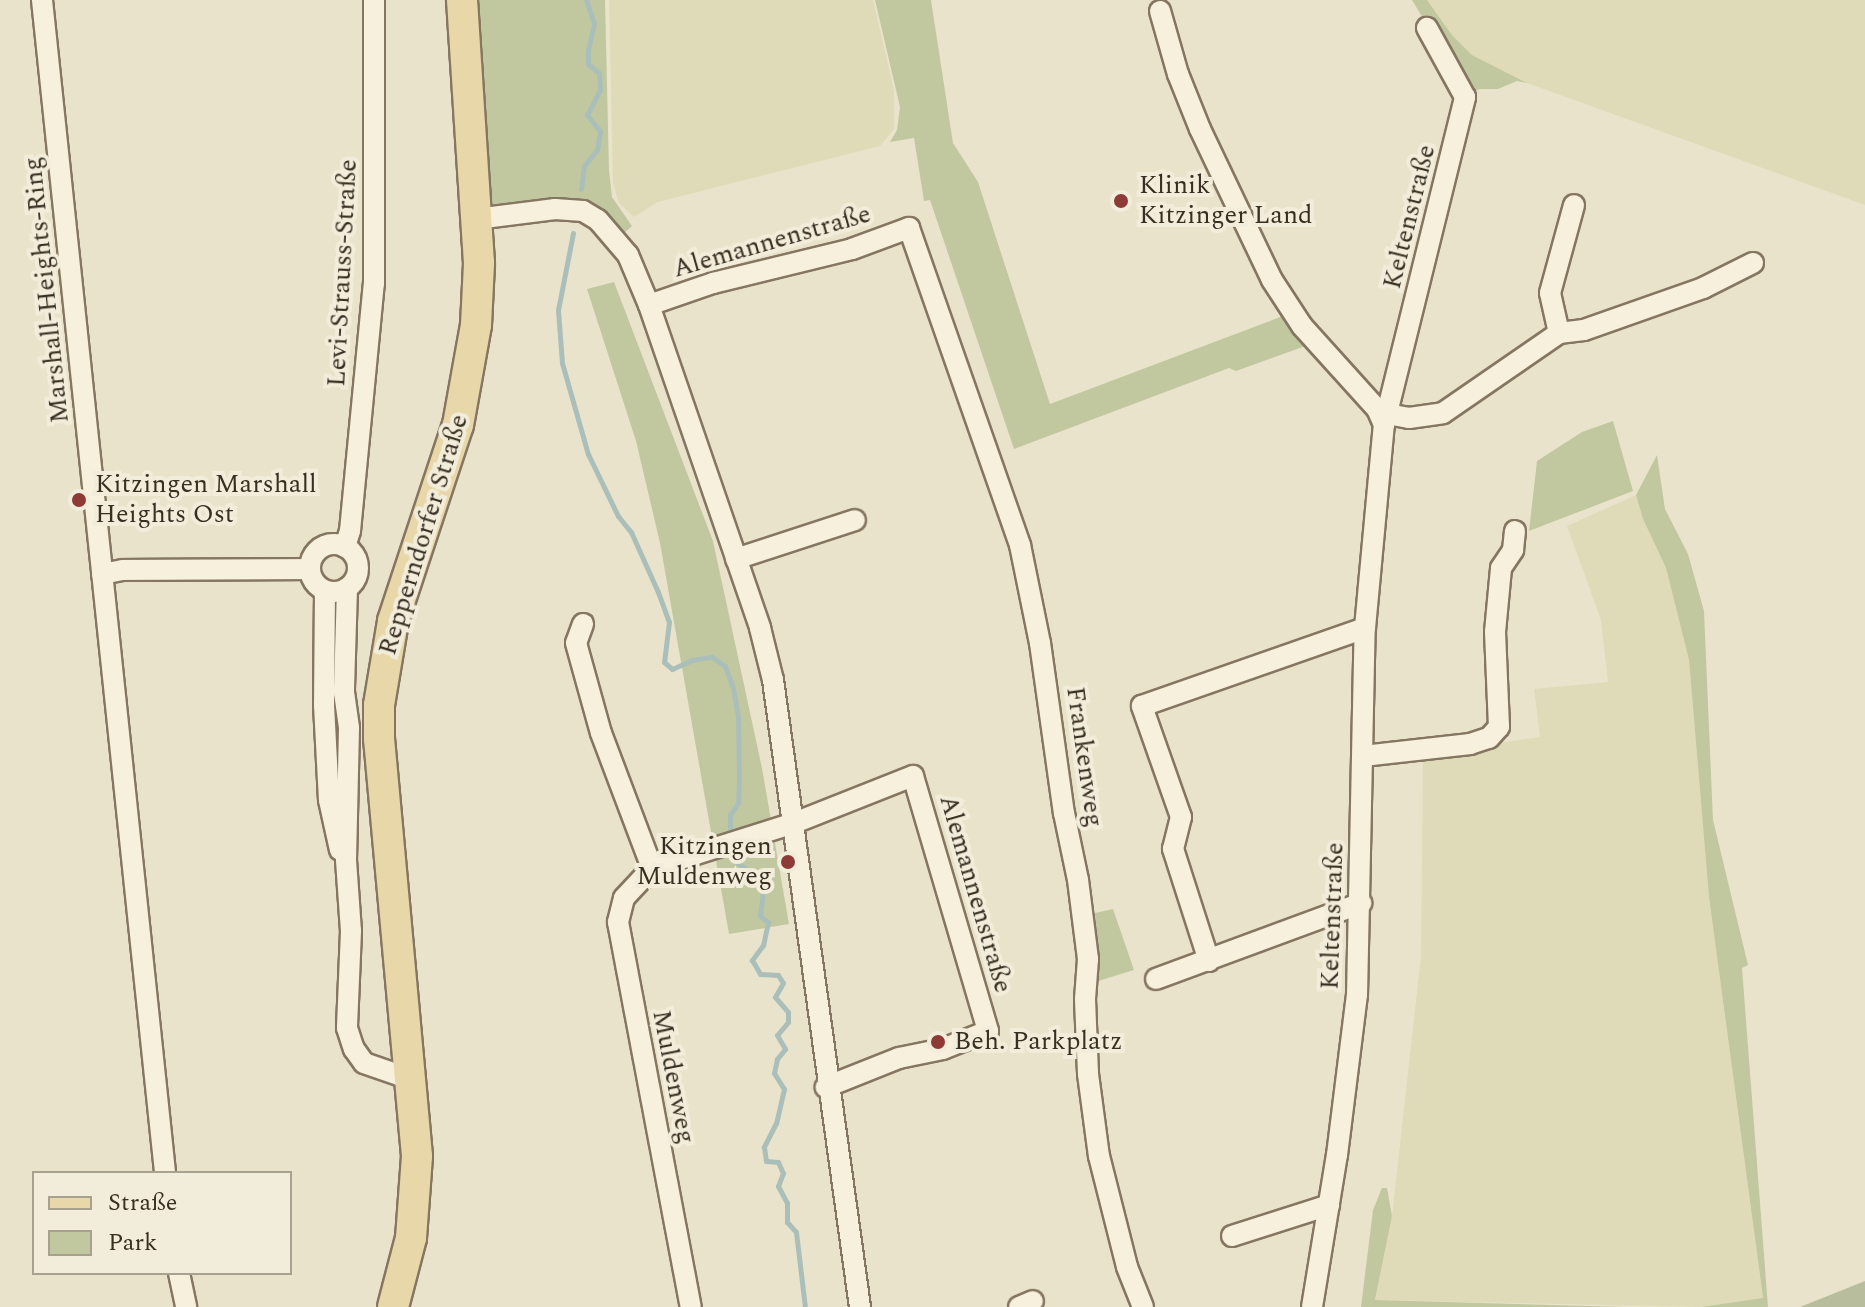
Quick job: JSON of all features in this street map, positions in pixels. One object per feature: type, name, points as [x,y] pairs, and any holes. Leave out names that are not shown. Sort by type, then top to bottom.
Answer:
[{"type":"main road","name":"Repperndorfer Straße","points":[[393,1307],[411,1238],[416,1201],[413,1080],[379,739],[379,705],[393,621],[446,467],[467,388],[479,292],[462,0]]},
{"type":"street","name":"Marshall-Heights-Ring","points":[[42,0],[165,1171]]},
{"type":"street","name":"Levi-Strauss-Straße","points":[[374,0],[374,284],[350,531],[345,547],[355,557],[358,570],[347,588],[344,692],[349,728],[346,860],[351,931],[347,1028],[354,1049],[364,1063],[378,1071],[413,1080]]},
{"type":"street","points":[[1160,11],[1178,74],[1200,129],[1272,280],[1302,326],[1386,419],[1443,413],[1559,333],[1584,330],[1703,288],[1753,263]]},
{"type":"street","name":"Keltenstraße","points":[[1312,1307],[1349,1073],[1361,903],[1365,628],[1386,419],[1465,97],[1427,28]]},
{"type":"street","points":[[1559,333],[1550,293],[1574,205]]},
{"type":"street","name":"Alemannenstraße","points":[[476,219],[555,209],[583,211],[598,220],[628,255],[649,305],[736,559],[773,680],[826,1087],[860,1307]]},
{"type":"street","name":"Alemannenstraße","points":[[649,305],[713,283],[852,249],[909,228]]},
{"type":"street","name":"Frankenweg","points":[[909,228],[996,470],[1023,559],[1040,643],[1064,813],[1080,894],[1088,959],[1085,999],[1088,1074],[1099,1156],[1127,1267],[1143,1307]]},
{"type":"street","points":[[736,559],[855,520]]},
{"type":"street","points":[[1363,756],[1470,744],[1489,738],[1499,727],[1495,632],[1501,568],[1513,550],[1515,531]]},
{"type":"street","points":[[345,547],[324,546],[313,555],[310,569],[314,582],[325,591],[347,588]]},
{"type":"street","points":[[102,574],[123,570],[310,569]]},
{"type":"street","name":"Levi-Strauss-Straße","points":[[325,591],[324,705],[329,800],[336,844],[346,860]]},
{"type":"street","points":[[583,624],[576,643],[601,733],[652,868]]},
{"type":"street","points":[[1209,961],[1173,849],[1181,817],[1142,706],[1365,628]]},
{"type":"street","name":"Alemannenstraße","points":[[794,823],[913,776],[988,1031],[943,1049],[899,1058],[826,1087]]},
{"type":"street","name":"Muldenweg","points":[[691,1307],[618,922],[624,898],[652,868],[794,823]]},
{"type":"street","points":[[1156,979],[1361,903]]},
{"type":"street","points":[[1232,1236],[1329,1205]]},
{"type":"street","points":[[179,1275],[180,1306]]},
{"type":"shaded area","points":[[609,0],[873,0],[894,90],[894,129],[880,146],[658,202],[634,217],[619,203],[613,184]]},
{"type":"shaded area","points":[[1427,0],[1865,0],[1865,205],[1527,83],[1472,55],[1452,35]]},
{"type":"shaded area","points":[[1636,495],[1643,519],[1666,568],[1689,660],[1709,897],[1763,1299],[1701,1307],[1375,1300],[1392,1216],[1421,956],[1423,754],[1540,737],[1534,689],[1608,682],[1601,620],[1567,526]]},
{"type":"green space","points":[[471,0],[605,0],[612,197],[632,226],[622,235],[587,208],[494,212],[483,206]]},
{"type":"green space","points":[[875,0],[931,0],[953,143],[978,182],[1050,404],[1283,316],[1285,307],[1311,344],[1236,371],[1229,368],[1014,449],[930,200],[924,201],[914,138],[890,142],[897,130],[900,107]]},
{"type":"green space","points":[[1412,0],[1427,0],[1452,35],[1472,55],[1527,83],[1517,81],[1498,89],[1480,89],[1468,94]]},
{"type":"green space","points":[[614,282],[713,541],[762,768],[789,924],[729,934],[660,543],[636,441],[587,289]]},
{"type":"green space","points":[[1613,421],[1633,491],[1529,531],[1537,461],[1582,432]]},
{"type":"green space","points":[[1657,455],[1665,509],[1688,554],[1704,611],[1713,820],[1748,965],[1742,968],[1768,1307],[1701,1307],[1763,1298],[1709,897],[1689,660],[1666,568],[1643,519],[1636,495]]},
{"type":"green space","points":[[1113,909],[1134,970],[1098,981],[1095,913]]},
{"type":"green space","points":[[1382,1188],[1387,1188],[1392,1216],[1375,1300],[1627,1307],[1361,1307],[1373,1210]]},
{"type":"green space","points":[[1865,1281],[1865,1307],[1800,1307]]},
{"type":"waterway","points":[[581,189],[584,166],[597,150],[600,131],[587,115],[600,90],[599,73],[588,64],[594,24],[586,0]]},
{"type":"waterway","points":[[573,233],[558,310],[562,363],[588,454],[618,516],[631,532],[669,622],[664,662],[672,669],[692,660],[712,657],[725,666],[733,688],[738,717],[739,778],[738,803],[730,815],[730,837]]},
{"type":"waterway","points":[[732,847],[735,861],[753,874],[763,891],[760,916],[768,922],[763,945],[752,960],[760,974],[778,975],[783,983],[775,997],[788,1012],[788,1022],[777,1035],[785,1049],[777,1059],[774,1073],[784,1089],[776,1123],[764,1147],[766,1161],[778,1162],[783,1173],[778,1186],[787,1203],[787,1222],[796,1232],[805,1307]]},
{"type":"place","name":"Klinik Kitzinger Land","points":[[1121,201]]},
{"type":"place","name":"Kitzingen Marshall Heights Ost","points":[[79,500]]},
{"type":"place","name":"Kitzingen Muldenweg","points":[[788,862]]},
{"type":"place","name":"Beh. Parkplatz","points":[[938,1042]]}]
